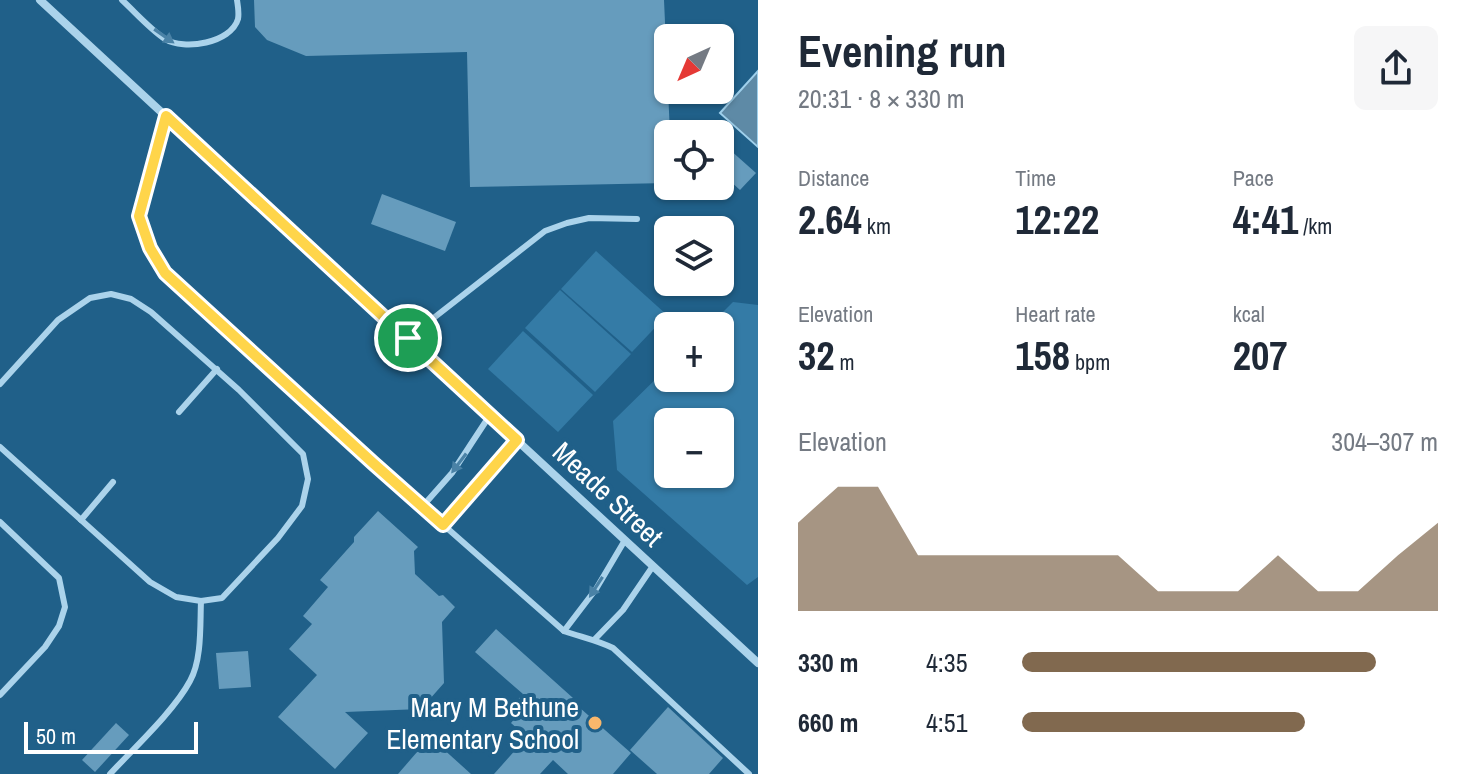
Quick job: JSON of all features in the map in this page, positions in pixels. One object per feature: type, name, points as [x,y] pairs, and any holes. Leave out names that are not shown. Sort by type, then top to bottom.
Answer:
[{"type":"street","name":"Meade Street","points":[[40,0],[758,663]]},
{"type":"lane","points":[[122,0],[164,39],[175,44],[191,45],[216,40],[232,30],[238,18],[237,0]]},
{"type":"lane","points":[[166,116],[139,216],[150,248],[165,273],[422,507],[564,631],[588,640],[595,639],[613,648],[749,774]]},
{"type":"lane","points":[[408,338],[545,231],[589,218],[637,219]]},
{"type":"lane","points":[[0,384],[58,320],[90,298],[111,294],[131,299],[151,312],[217,369],[273,422],[303,454],[308,479],[302,506],[278,538],[222,598],[201,601],[176,597],[150,582],[0,447]]},
{"type":"lane","points":[[179,412],[217,369]]},
{"type":"lane","points":[[422,507],[452,473],[490,415]]},
{"type":"lane","points":[[443,525],[517,440]]},
{"type":"lane","points":[[81,520],[113,482]]},
{"type":"lane","points":[[0,522],[59,578],[65,607],[59,626],[45,647],[0,695]]},
{"type":"lane","points":[[564,631],[596,589],[625,540]]},
{"type":"lane","points":[[595,639],[623,610],[653,566]]},
{"type":"lane","points":[[110,774],[192,679],[198,650],[201,601]]},
{"type":"shaded area","points":[[758,71],[758,147],[734,126],[734,120],[728,120],[720,113],[728,104],[734,104],[734,98]]},
{"type":"shaded area","points":[[596,251],[664,312],[654,312],[654,329],[632,352],[561,289]]},
{"type":"shaded area","points":[[560,290],[631,354],[595,392],[525,328]]},
{"type":"shaded area","points":[[733,302],[758,305],[758,577],[747,585],[617,470],[613,421],[654,381],[654,392],[734,392],[734,312],[723,312]]},
{"type":"shaded area","points":[[523,331],[593,395],[558,432],[488,369]]},
{"type":"building","points":[[254,0],[664,0],[665,24],[654,24],[654,104],[669,104],[669,120],[654,120],[654,183],[470,187],[467,52],[306,56],[267,40],[255,27]]},
{"type":"building","points":[[734,153],[756,173],[740,190],[734,185]]},
{"type":"building","points":[[382,194],[456,222],[445,251],[371,224]]},
{"type":"building","points":[[378,511],[418,547],[414,551],[415,574],[455,607],[442,622],[444,683],[421,709],[345,712],[368,733],[335,769],[278,717],[317,675],[289,649],[312,624],[303,616],[328,587],[320,580]]},
{"type":"building","points":[[496,629],[631,753],[613,774],[568,774],[553,760],[540,774],[494,774],[527,737],[511,723],[521,711],[514,704],[523,694],[475,652]]},
{"type":"building","points":[[248,651],[251,687],[219,689],[216,653]]},
{"type":"building","points":[[668,707],[723,758],[709,774],[657,774],[630,750]]},
{"type":"building","points":[[116,723],[129,735],[95,772],[82,760]]},
{"type":"building","points":[[430,737],[471,774],[398,774]]},
{"type":"place","name":"Mary M Bethune Elementary School","points":[[595,723]]},
{"type":"route","points":[[166,116],[327,264],[408,338],[517,440],[443,525],[165,273],[150,248],[139,216],[166,116]]}]
